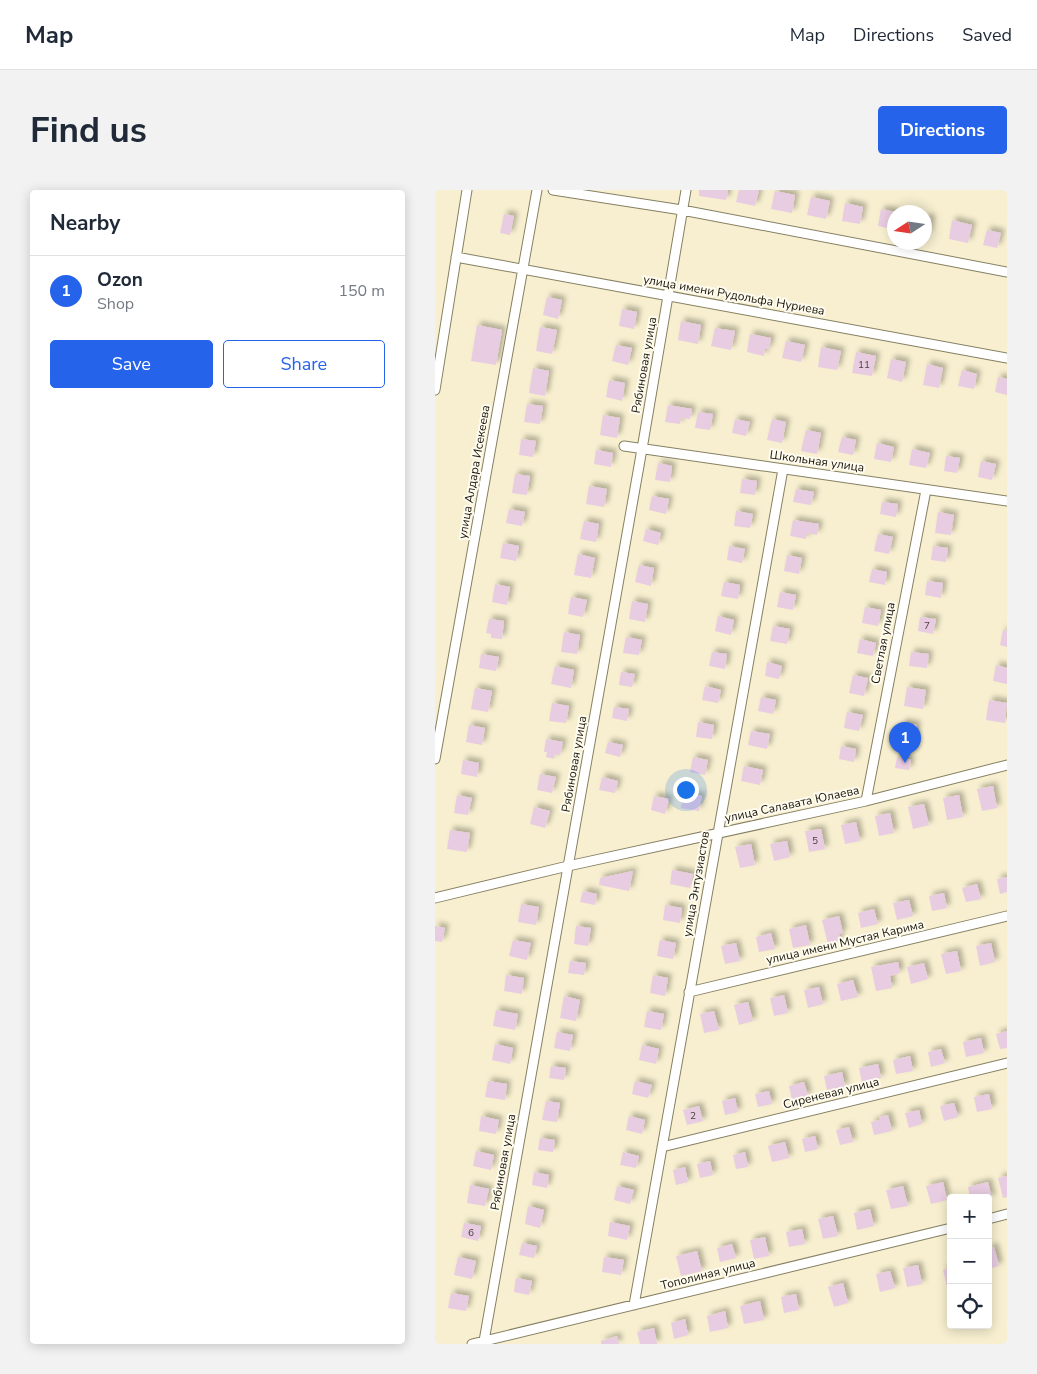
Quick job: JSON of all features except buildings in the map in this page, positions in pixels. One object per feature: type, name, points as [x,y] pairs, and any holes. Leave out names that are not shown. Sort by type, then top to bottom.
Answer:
[{"type":"street","points":[[435,390],[467,190]]},
{"type":"street","name":"улица Алдара Исекеева","points":[[435,759],[537,190]]},
{"type":"street","points":[[553,190],[683,210],[1007,272]]},
{"type":"street","name":"Рябиновая улица","points":[[484,1341],[643,448],[686,190]]},
{"type":"street","name":"улица имени Рудольфа Нуриева","points":[[456,257],[1007,358]]},
{"type":"street","name":"Школьная улица","points":[[624,446],[1007,501]]},
{"type":"street","name":"улица Энтузиастов","points":[[634,1305],[783,469]]},
{"type":"street","name":"Светлая улица","points":[[865,801],[926,490]]},
{"type":"street","name":"улица Салавата Юлаева","points":[[435,898],[568,866],[865,801],[1007,765]]},
{"type":"street","name":"улица имени Мустая Карима","points":[[689,992],[1007,916]]},
{"type":"street","name":"Сиреневая улица","points":[[662,1147],[1007,1063]]},
{"type":"street","points":[[992,1218],[1007,1214]]},
{"type":"street","name":"Тополиная улица","points":[[472,1344],[947,1229]]},
{"type":"place","name":"Ozon","points":[[905,763]]}]
